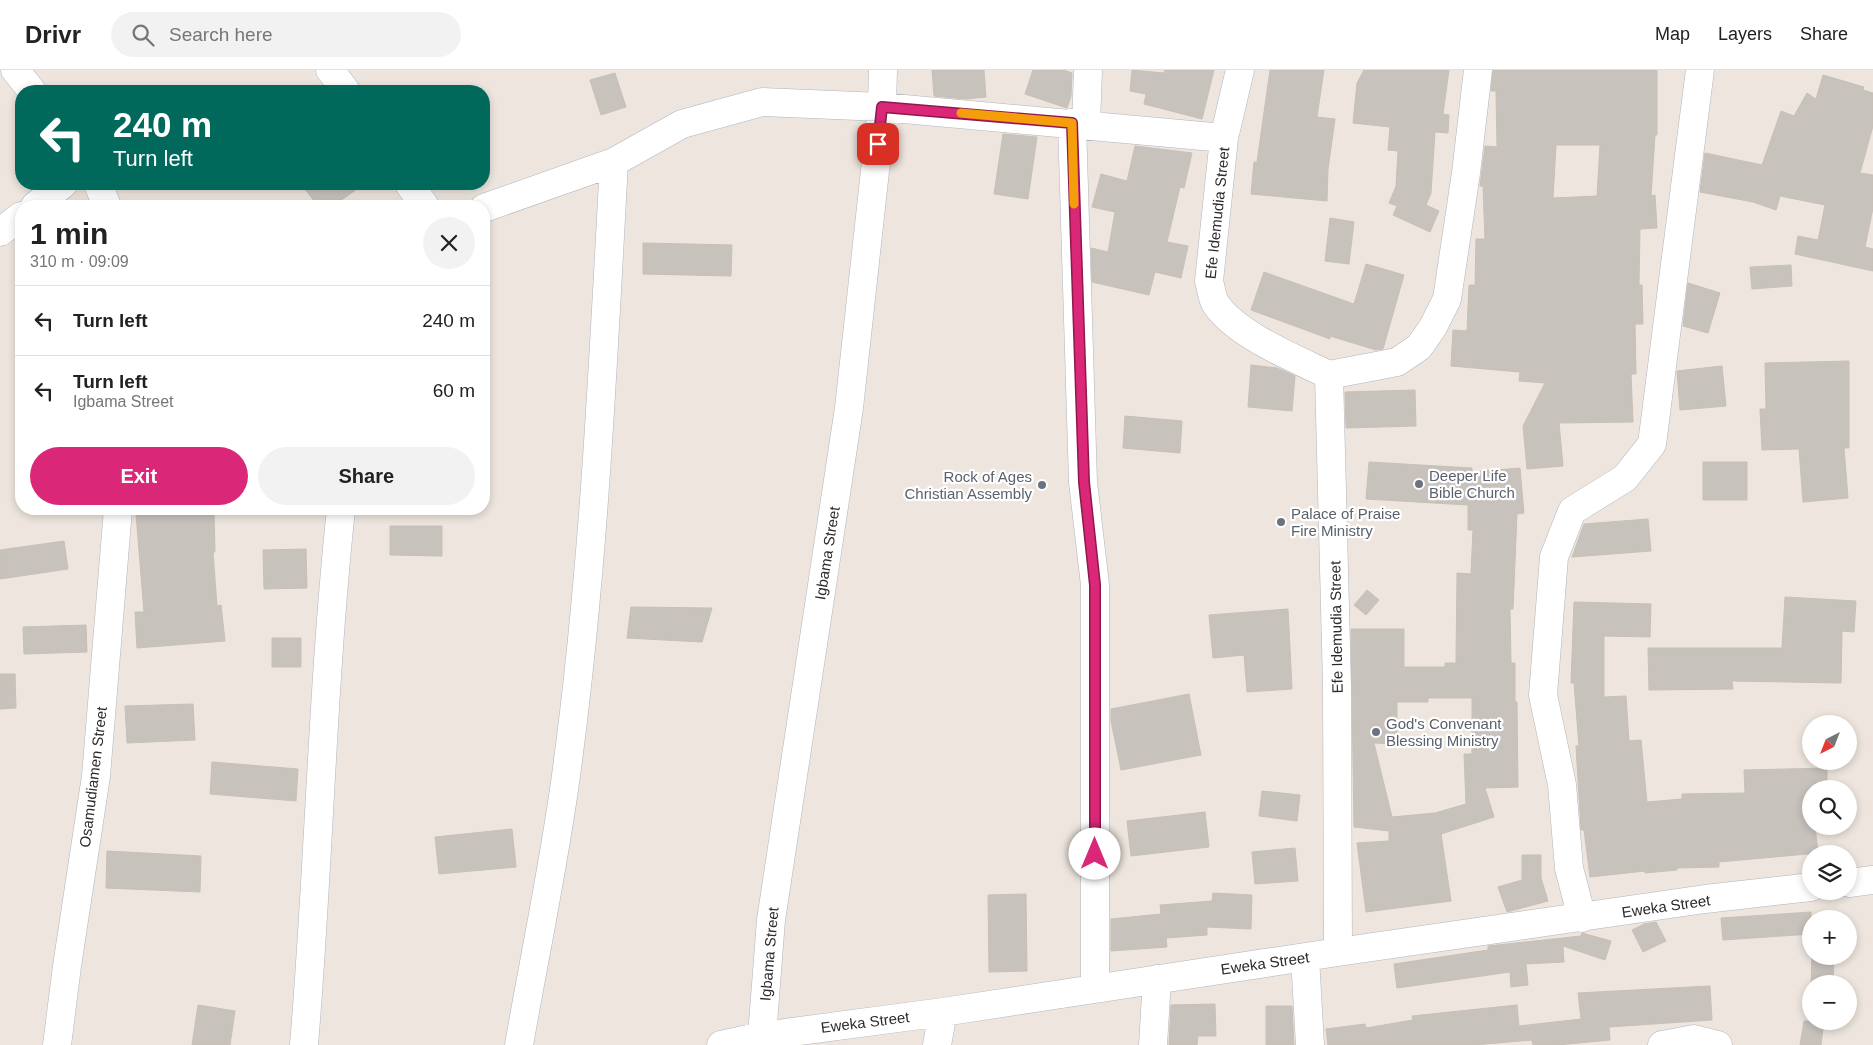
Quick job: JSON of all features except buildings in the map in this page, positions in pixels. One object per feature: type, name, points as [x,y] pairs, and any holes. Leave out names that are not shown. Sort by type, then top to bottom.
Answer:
[{"type":"street","points":[[15,70],[27,85]]},
{"type":"street","points":[[330,70],[341,85]]},
{"type":"street","name":"Igbama Street","points":[[762,1036],[770,920],[849,408],[882,107],[883,70]]},
{"type":"street","points":[[1088,70],[1079,123],[1084,482],[1095,585],[1095,988]]},
{"type":"street","name":"Efe Idemudia Street","points":[[1240,70],[1224,138],[1208,281],[1215,303],[1241,329],[1329,375],[1337,686],[1338,952]]},
{"type":"street","points":[[1329,375],[1398,362],[1419,347],[1433,327],[1446,300],[1466,173],[1478,70]]},
{"type":"street","points":[[1582,918],[1569,868],[1562,785],[1543,695],[1554,557],[1572,511],[1625,478],[1652,444],[1700,70]]},
{"type":"street","points":[[490,206],[614,162],[682,124],[762,102],[882,107],[1079,123],[1224,138]]},
{"type":"street","points":[[518,1045],[567,769],[588,577],[601,404],[614,162]]},
{"type":"street","points":[[43,200],[55,190]]},
{"type":"street","points":[[0,232],[15,221]]},
{"type":"street","name":"Osamudiamen Street","points":[[57,1045],[96,776],[118,515]]},
{"type":"street","points":[[304,1045],[311,959],[333,590],[340,515]]},
{"type":"street","points":[[1857,882],[1873,880]]},
{"type":"street","name":"Eweka Street","points":[[721,1045],[762,1036],[943,1012],[1338,952],[1802,888]]},
{"type":"street","points":[[1305,957],[1310,1045]]},
{"type":"street","points":[[1153,1045],[1157,979]]},
{"type":"street","points":[[938,1045],[943,1012]]},
{"type":"street","points":[[1662,1045],[1694,1038],[1718,1045]]},
{"type":"slow traffic","points":[[961,113],[1072,123],[1074,204]]},
{"type":"place","name":"Deeper Life Bible Church","points":[[1419,484]]},
{"type":"place","name":"Rock of Ages Christian Assembly","points":[[1042,485]]},
{"type":"place","name":"Palace of Praise Fire Ministry","points":[[1281,522]]},
{"type":"place","name":"God's Convenant Blessing Ministry","points":[[1376,732]]},
{"type":"route","points":[[878,144],[882,107],[1072,123],[1084,482],[1095,585],[1095,854]]}]
